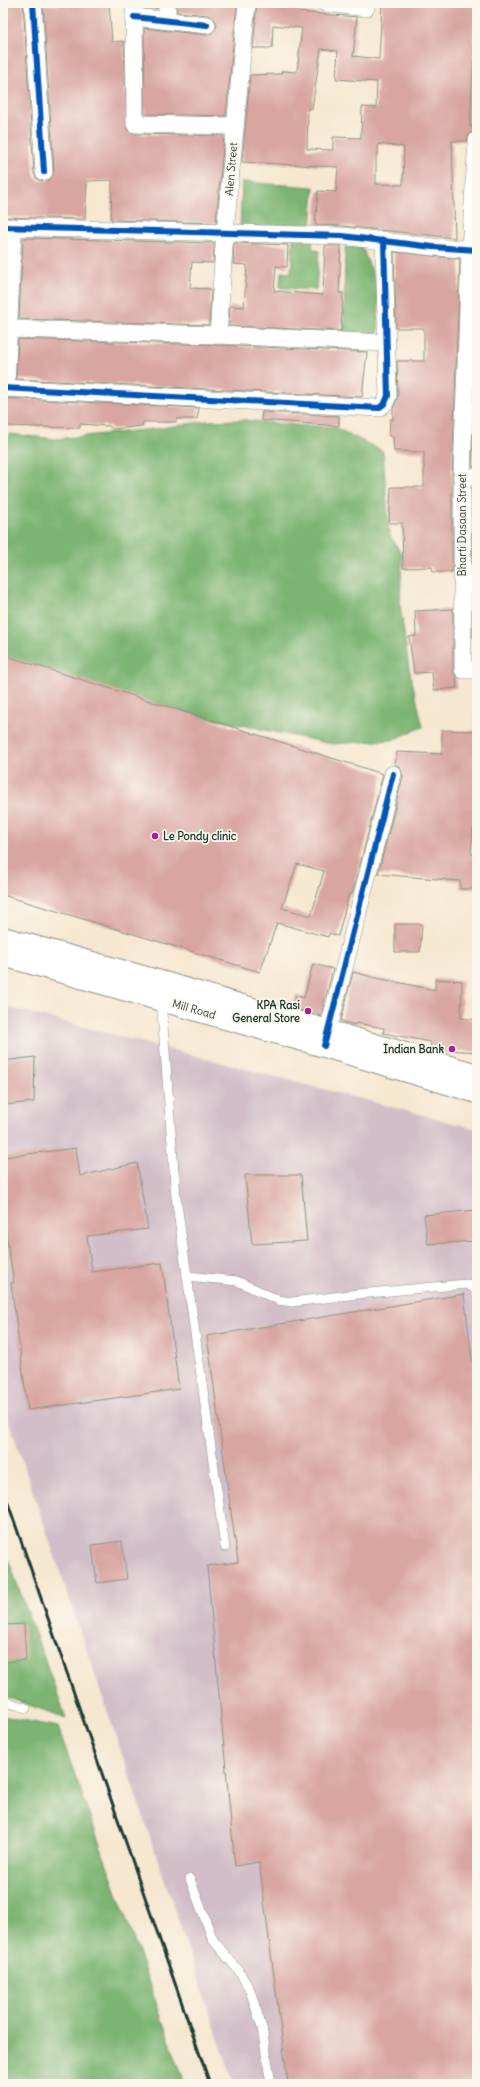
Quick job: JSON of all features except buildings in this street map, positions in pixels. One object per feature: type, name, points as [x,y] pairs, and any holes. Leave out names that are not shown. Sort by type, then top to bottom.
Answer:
[{"type":"main road","name":"Mill Road","points":[[3,938],[161,991],[326,1039],[477,1075]]},
{"type":"main road","name":"Mill Road","points":[[3,955],[161,991]]},
{"type":"main road","name":"Mill Road","points":[[326,1039],[477,1092]]},
{"type":"street","points":[[33,3],[44,172]]},
{"type":"street","points":[[167,3],[167,20]]},
{"type":"street","name":"Alen Street","points":[[218,335],[225,232],[247,3]]},
{"type":"street","points":[[325,3],[366,8]]},
{"type":"street","points":[[207,25],[167,20],[134,10],[135,124],[235,126]]},
{"type":"street","name":"Bharti Dasaan Street","points":[[470,670],[469,477],[477,140]]},
{"type":"street","points":[[384,240],[388,396],[385,403],[378,408],[370,409],[4,388],[9,329],[8,227],[342,236],[384,240],[433,247],[474,250]]},
{"type":"street","points":[[9,329],[218,335],[386,343]]},
{"type":"street","points":[[326,1039],[393,774]]},
{"type":"lane","points":[[161,991],[176,1197],[225,1547]]},
{"type":"lane","points":[[187,1276],[237,1281],[278,1300],[292,1302],[467,1284],[475,1289],[477,1295]]},
{"type":"lane","points":[[3,1701],[26,1708]]},
{"type":"lane","points":[[190,1879],[213,1940],[239,1971],[250,1990],[262,2028],[270,2084]]},
{"type":"shaded area","points":[[475,670],[477,670],[477,728],[474,727]]},
{"type":"shaded area","points":[[3,1006],[477,1129],[477,2084],[234,2084],[3,1404]]},
{"type":"green space","points":[[242,182],[314,187],[311,233],[240,229]]},
{"type":"green space","points":[[293,239],[313,241],[312,248],[319,251],[316,290],[280,288],[281,272],[291,273]]},
{"type":"green space","points":[[345,247],[362,247],[379,289],[378,333],[344,332]]},
{"type":"green space","points":[[245,420],[292,425],[334,427],[383,451],[389,534],[402,555],[400,605],[409,668],[423,727],[392,740],[332,744],[204,717],[37,669],[3,654],[3,456],[9,434],[55,439],[154,429],[207,421]]},
{"type":"green space","points":[[3,1545],[66,1718],[3,1696]]},
{"type":"green space","points":[[3,1716],[58,1727],[185,2084],[3,2084]]},
{"type":"railway","points":[[3,1489],[210,2084]]},
{"type":"cycle path","points":[[33,3],[44,172]]},
{"type":"cycle path","points":[[134,17],[207,25]]},
{"type":"cycle path","points":[[3,227],[342,236],[433,247],[477,250]]},
{"type":"cycle path","points":[[3,388],[379,408],[385,403],[388,396],[384,240]]},
{"type":"cycle path","points":[[324,1046],[393,774]]},
{"type":"place","name":"Le Pondy clinic","points":[[155,836]]},
{"type":"place","name":"KPA Rasi General Store","points":[[308,1011]]},
{"type":"place","name":"Indian Bank","points":[[452,1049]]}]
